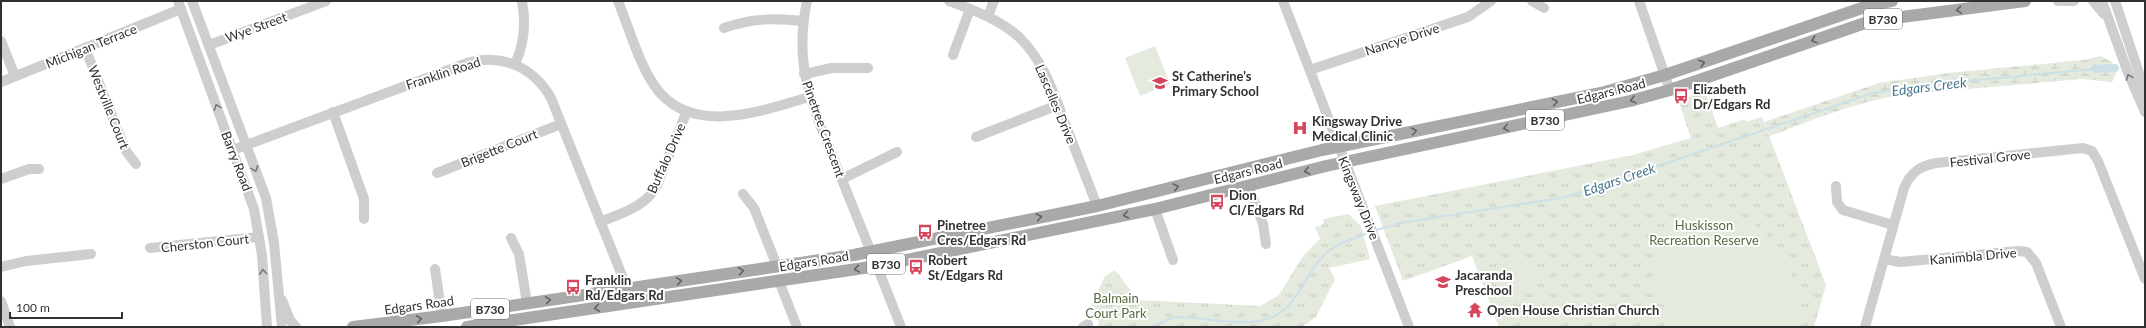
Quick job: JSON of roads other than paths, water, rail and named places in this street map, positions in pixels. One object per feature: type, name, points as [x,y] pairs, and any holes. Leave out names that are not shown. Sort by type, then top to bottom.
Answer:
[{"type":"main road","name":"Edgars Road","points":[[352,327],[442,316],[871,252],[1097,206],[1338,147],[1588,95],[1665,75],[1846,13],[1892,1]]},
{"type":"main road","name":"Edgars Road","points":[[475,326],[877,266],[1155,209],[1345,162],[1560,118],[1630,101],[1670,90],[1851,28],[1895,17],[2025,1]]},
{"type":"main road","points":[[1846,13],[1851,28]]},
{"type":"main road","points":[[1201,181],[1205,196]]},
{"type":"main road","points":[[987,228],[991,243]]},
{"type":"main road","points":[[703,277],[705,292]]},
{"type":"street","name":"Barry Road","points":[[192,1],[246,145],[268,209],[274,243],[282,327]]},
{"type":"street","name":"Wye Street","points":[[209,45],[326,1]]},
{"type":"street","points":[[515,64],[522,47],[524,35],[522,1]]},
{"type":"street","points":[[618,1],[653,84],[665,98],[687,111],[699,115],[718,117],[773,107],[810,97]]},
{"type":"street","name":"Pinetree Crescent","points":[[807,1],[803,21],[804,74],[810,97],[871,252]]},
{"type":"street","name":"Lascelles Drive","points":[[948,1],[988,16],[1010,30],[1028,47],[1044,70],[1097,206]]},
{"type":"street","points":[[988,16],[994,1]]},
{"type":"street","name":"Kingsway Drive","points":[[1283,1],[1338,147],[1409,327]]},
{"type":"street","name":"Nancye Drive","points":[[1310,70],[1459,20],[1476,13],[1492,1]]},
{"type":"street","points":[[1532,1],[1544,8]]},
{"type":"street","points":[[1639,1],[1670,90]]},
{"type":"street","points":[[2058,1],[2074,1]]},
{"type":"street","points":[[2093,1],[2109,21]]},
{"type":"street","points":[[2102,1],[2136,95],[2145,112]]},
{"type":"street","points":[[2115,1],[2145,91]]},
{"type":"street","name":"Barry Road","points":[[179,5],[254,209],[259,237],[267,327]]},
{"type":"street","name":"Michigan Terrace","points":[[1,82],[85,48],[179,5]]},
{"type":"street","points":[[953,55],[970,9]]},
{"type":"street","points":[[724,28],[747,21],[766,18],[803,21]]},
{"type":"street","points":[[1,41],[15,76]]},
{"type":"street","name":"Westville Court","points":[[85,48],[126,151],[136,164]]},
{"type":"street","name":"Franklin Road","points":[[233,150],[470,62],[490,59],[515,64],[526,70],[541,83],[551,98],[627,288]]},
{"type":"street","points":[[804,74],[832,68],[868,68]]},
{"type":"street","points":[[976,137],[1058,105]]},
{"type":"street","name":"Buffalo Drive","points":[[600,222],[635,207],[650,196],[657,185],[687,111]]},
{"type":"street","points":[[333,112],[362,190],[365,207],[364,219]]},
{"type":"street","name":"Brigette Court","points":[[437,173],[561,124]]},
{"type":"street","name":"Festival Grove","points":[[1865,327],[1904,188],[1909,178],[1922,166],[1936,163],[2088,149],[2094,152],[2145,279]]},
{"type":"street","points":[[842,179],[897,152]]},
{"type":"street","points":[[1,179],[29,169],[39,169]]},
{"type":"street","points":[[1248,185],[1263,224],[1266,244]]},
{"type":"street","points":[[1836,186],[1837,202],[1843,210],[1893,226]]},
{"type":"street","points":[[743,194],[754,208],[777,266]]},
{"type":"street","points":[[1155,209],[1173,260]]},
{"type":"street","name":"Cherston Court","points":[[150,248],[259,237]]},
{"type":"street","points":[[511,238],[519,254],[527,303]]},
{"type":"street","name":"Kanimbla Drive","points":[[1884,259],[1900,262],[2019,251],[2027,252],[2036,263],[2061,327]]},
{"type":"street","points":[[1,267],[26,261],[91,254]]},
{"type":"street","points":[[877,266],[901,327]]},
{"type":"street","points":[[435,269],[442,316]]},
{"type":"street","points":[[779,281],[797,327]]},
{"type":"street","points":[[278,289],[290,320],[296,327]]},
{"type":"street","points":[[1,301],[10,327]]},
{"type":"waterway","name":"Edgars Creek","points":[[2095,69],[2115,68]]},
{"type":"waterway","name":"Edgars Creek","points":[[1376,230],[1401,223],[1566,197],[1873,93],[1911,86],[2095,69]]},
{"type":"waterway","name":"Edgars Creek","points":[[1153,327],[1169,319],[1178,317],[1233,322],[1254,322],[1274,316],[1284,310],[1291,302],[1316,264],[1324,255],[1334,247],[1370,232]]},
{"type":"place","name":"St Catherine's Primary School","points":[[1160,83]]},
{"type":"place","name":"Elizabeth Dr/Edgars Rd","points":[[1681,96]]},
{"type":"place","name":"Kingsway Drive Medical Clinic","points":[[1300,128]]},
{"type":"place","name":"Dion Cl/Edgars Rd","points":[[1217,202]]},
{"type":"place","name":"Pinetree Cres/Edgars Rd","points":[[925,232]]},
{"type":"place","name":"Robert St/Edgars Rd","points":[[916,267]]},
{"type":"place","name":"Jacaranda Preschool","points":[[1443,282]]},
{"type":"place","name":"Franklin Rd/Edgars Rd","points":[[573,287]]},
{"type":"place","name":"Open House Christian Church","points":[[1475,310]]},
{"type":"park label","name":"Huskisson Recreation Reserve","points":[[1704,232]]},
{"type":"park label","name":"Balmain Court Park","points":[[1116,306]]}]
